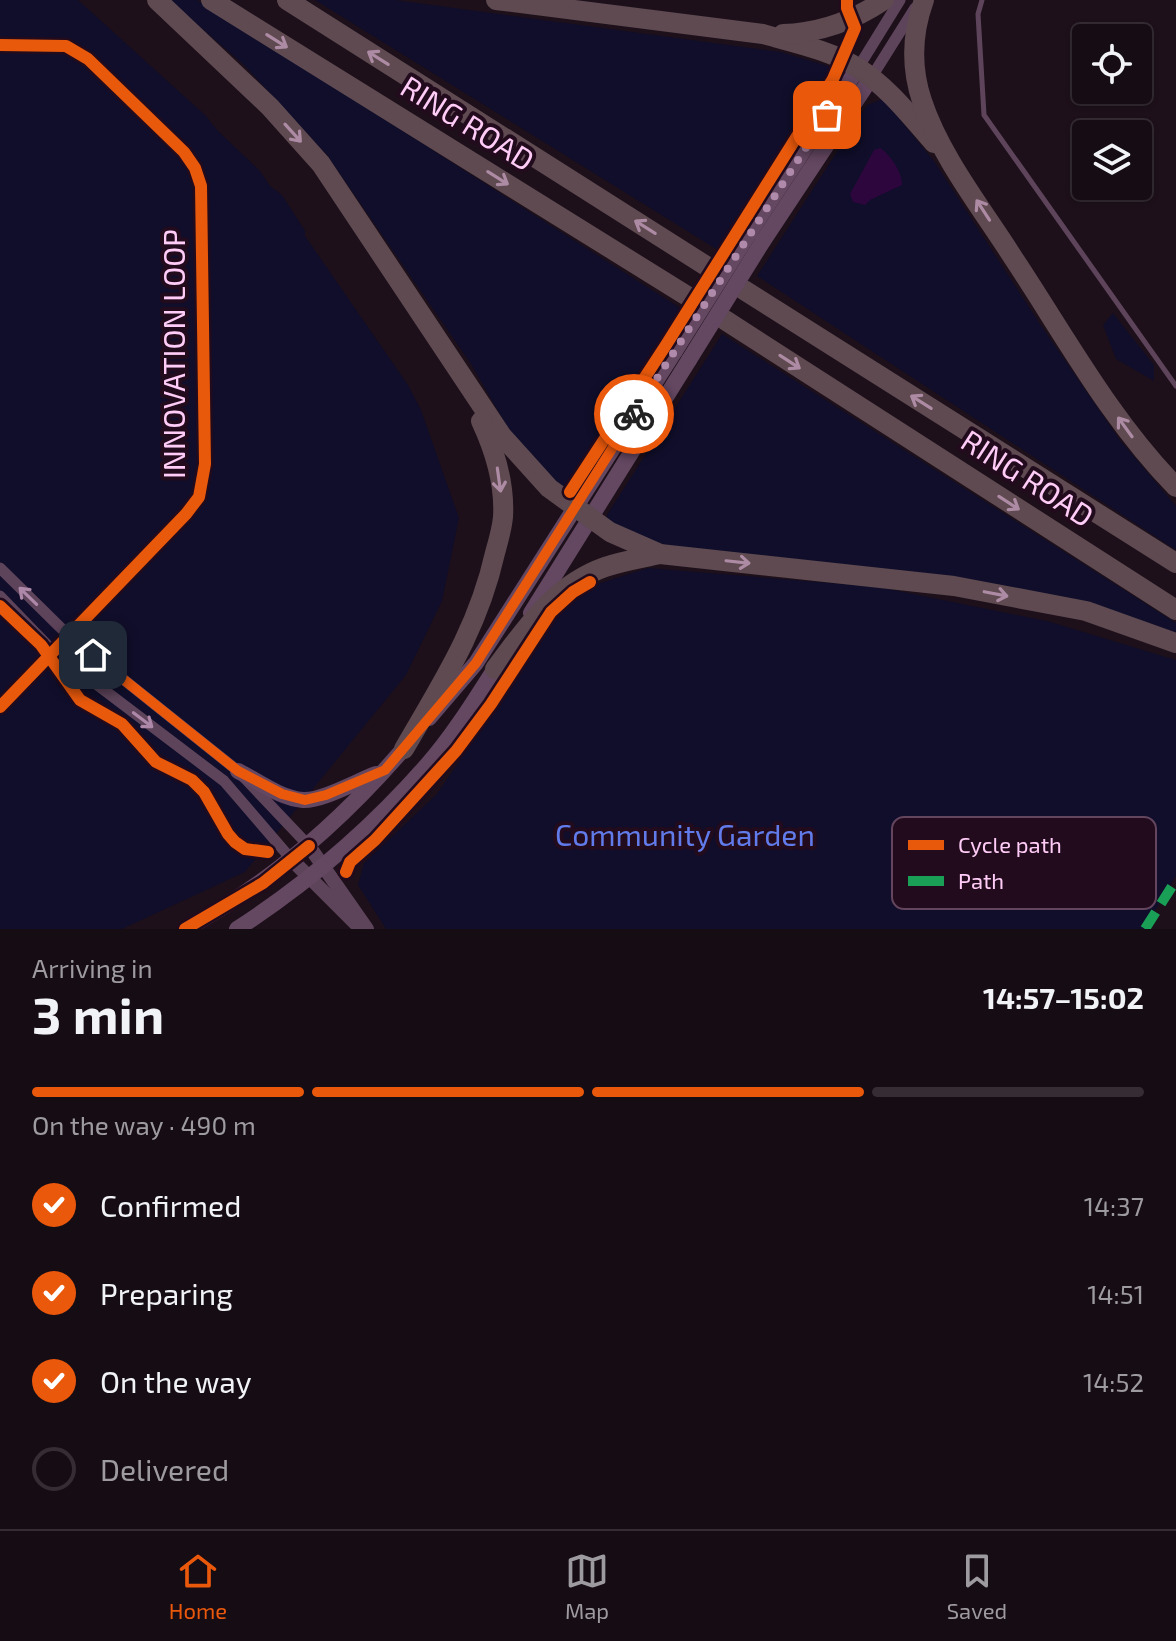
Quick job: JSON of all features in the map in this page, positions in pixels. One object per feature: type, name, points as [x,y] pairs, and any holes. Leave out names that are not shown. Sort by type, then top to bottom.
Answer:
[{"type":"highway","points":[[157,0],[270,107],[321,164],[502,436],[549,488],[610,532],[660,554],[954,586],[1086,611],[1176,643]]},
{"type":"highway","name":"RING ROAD","points":[[211,0],[692,299]]},
{"type":"highway","name":"RING ROAD","points":[[287,0],[711,269]]},
{"type":"highway","points":[[496,0],[763,34],[827,53],[864,73],[895,98],[951,161]]},
{"type":"highway","points":[[763,34],[823,30],[868,11],[884,0]]},
{"type":"highway","points":[[922,0],[915,28],[916,80],[923,104],[951,161],[1126,430],[1176,487]]},
{"type":"highway","name":"RING ROAD","points":[[744,290],[1176,563]]},
{"type":"highway","name":"RING ROAD","points":[[725,320],[1176,610]]},
{"type":"highway","points":[[404,749],[455,661],[481,607],[503,518],[494,448],[449,357]]},
{"type":"highway","points":[[495,669],[544,605],[564,589],[602,568],[660,554]]},
{"type":"main road","points":[[237,929],[325,866],[371,824],[429,763],[495,669],[583,513],[756,237],[864,73]]},
{"type":"main road","points":[[185,929],[263,883],[292,860],[385,770],[476,663],[583,513]]},
{"type":"main road","points":[[238,771],[282,794],[305,800],[326,795],[385,770]]},
{"type":"street","points":[[864,73],[900,0]]},
{"type":"street","points":[[864,73],[922,0]]},
{"type":"street","name":"INNOVATION LOOP","points":[[0,45],[66,46],[88,59],[184,152],[195,168],[201,186],[205,464],[199,497],[186,514],[0,707]]},
{"type":"street","points":[[0,568],[68,635],[238,771],[309,846],[367,929]]},
{"type":"street","points":[[0,596],[54,652],[224,781],[309,879],[361,929]]},
{"type":"lane","points":[[982,0],[978,14],[984,115],[1176,386]]},
{"type":"green space","points":[[0,0],[78,0],[206,116],[260,171],[270,186],[282,195],[305,231],[305,236],[408,385],[421,410],[459,518],[442,601],[406,675],[245,872],[122,929],[0,929]]},
{"type":"green space","points":[[169,0],[197,0],[685,311],[573,489],[565,490],[520,449],[471,364],[327,155],[243,64]]},
{"type":"green space","points":[[315,0],[395,0],[781,52],[831,67],[835,80],[721,252]]},
{"type":"green space","points":[[883,99],[934,161],[1119,439],[1176,506],[1176,550],[757,276],[867,105]]},
{"type":"green space","points":[[1113,313],[1154,365],[1154,381],[1116,359],[1103,325]]},
{"type":"green space","points":[[722,334],[1176,623],[1176,639],[1078,604],[665,548],[608,523],[607,515]]},
{"type":"green space","name":"Community Garden","points":[[648,568],[879,587],[1047,621],[1176,660],[1176,876],[1144,929],[386,929],[358,885],[364,863],[437,794],[562,609],[594,585]]},
{"type":"shaded area","points":[[880,148],[895,164],[902,185],[865,205],[853,202],[850,194],[874,150]]},
{"type":"marked path","points":[[1145,929],[1176,880]]},
{"type":"cycle path","points":[[570,492],[833,79],[855,28],[847,0]]},
{"type":"cycle path","points":[[0,45],[66,46],[88,59],[184,152],[195,168],[201,186],[205,464],[199,497],[186,514],[0,707]]},
{"type":"cycle path","points":[[346,872],[350,862],[375,840],[456,751],[551,612],[573,592],[590,582]]},
{"type":"cycle path","points":[[0,606],[41,645],[80,700],[122,724],[156,762],[192,780],[204,792],[235,842],[245,849],[268,852]]},
{"type":"cycle path","points":[[185,929],[263,883],[309,846]]},
{"type":"way so far","points":[[634,414],[827,115]]},
{"type":"route","points":[[93,655],[238,771],[282,794],[305,800],[326,795],[385,770],[476,663],[634,414]]}]
